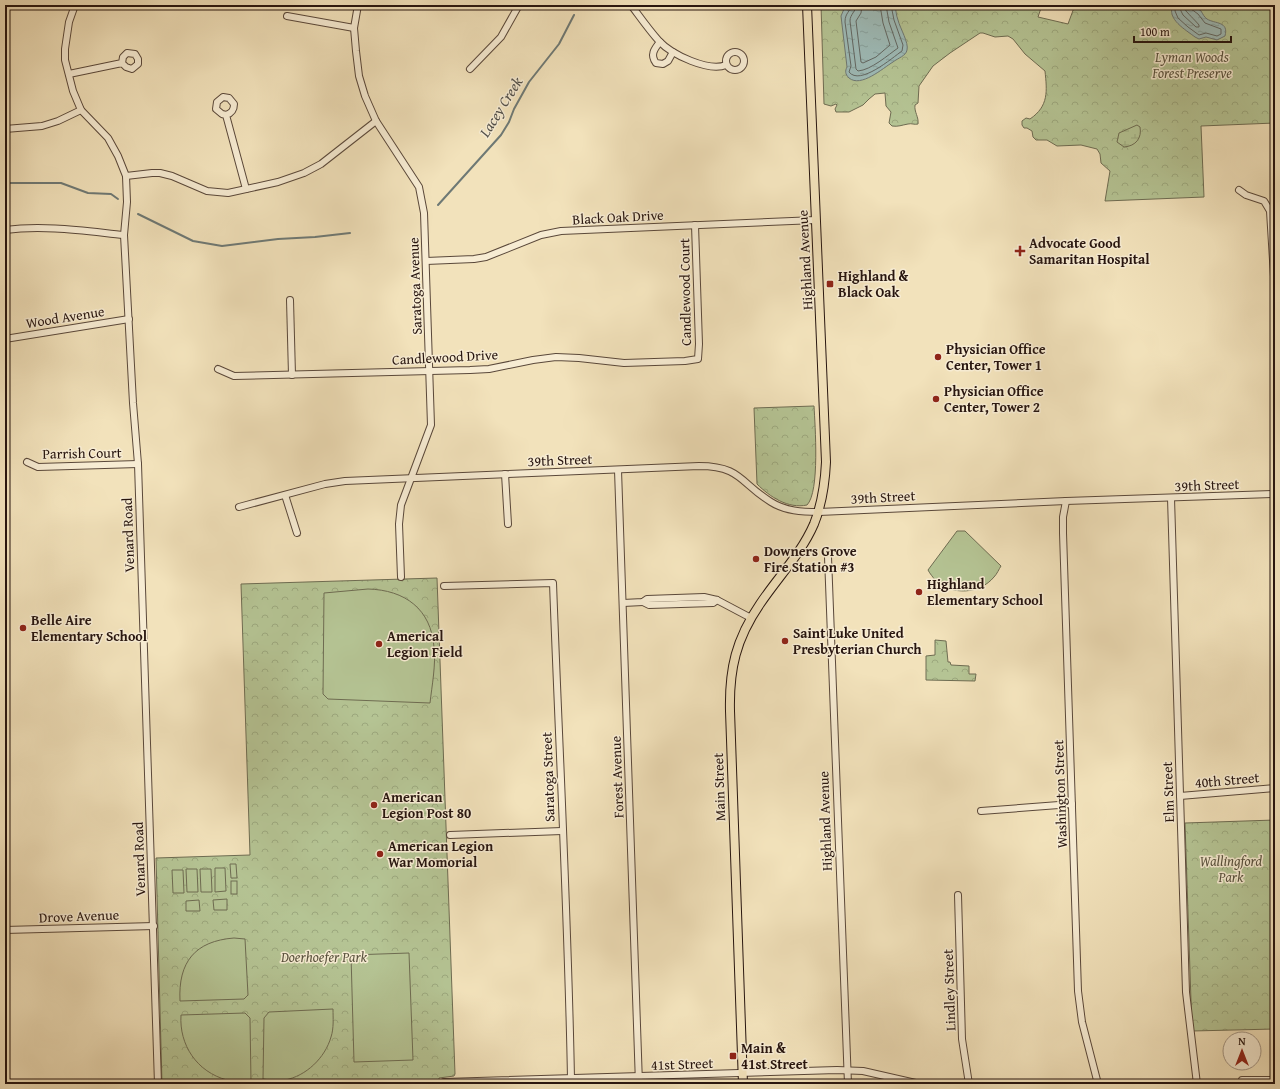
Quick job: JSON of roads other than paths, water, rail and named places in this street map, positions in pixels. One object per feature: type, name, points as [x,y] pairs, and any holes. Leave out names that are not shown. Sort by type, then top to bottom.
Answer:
[{"type":"main road","name":"Highland Avenue","points":[[807,5],[826,450],[824,486],[818,512]]},
{"type":"main road","name":"Main Street","points":[[743,1084],[730,692],[732,669],[742,636],[751,618],[804,544],[818,512]]},
{"type":"street","name":"Venard Road","points":[[75,5],[66,34],[65,60],[73,91],[81,110],[108,138],[118,156],[126,176],[127,202],[124,235],[133,403],[138,464],[158,1084]]},
{"type":"street","name":"Saratoga Avenue","points":[[358,5],[354,28],[359,76],[365,96],[376,121],[419,187],[424,213],[431,425],[402,501],[400,513],[401,577]]},
{"type":"street","points":[[470,69],[500,37],[520,5]]},
{"type":"street","points":[[631,5],[660,42],[673,52],[704,65],[716,67],[726,65]]},
{"type":"street","points":[[287,16],[354,28]]},
{"type":"street","points":[[660,42],[653,52],[656,63],[663,64],[668,61],[673,52]]},
{"type":"street","points":[[68,74],[122,63]]},
{"type":"street","points":[[5,129],[42,126],[58,121],[81,110]]},
{"type":"street","points":[[226,115],[246,189]]},
{"type":"street","points":[[126,176],[160,173],[172,176],[206,191],[228,193],[286,180],[312,169],[376,121]]},
{"type":"street","points":[[1239,190],[1246,195],[1264,201],[1268,205],[1274,239],[1275,293]]},
{"type":"street","name":"Black Oak Drive","points":[[426,261],[486,257],[504,251],[540,235],[561,231],[816,220]]},
{"type":"street","name":"Candlewood Court","points":[[695,225],[699,344],[698,359]]},
{"type":"street","points":[[5,230],[56,228],[124,235]]},
{"type":"street","points":[[290,300],[292,375]]},
{"type":"street","name":"Wood Avenue","points":[[5,339],[129,319]]},
{"type":"street","name":"Candlewood Drive","points":[[218,369],[234,376],[292,375],[489,369],[556,357],[624,363],[698,359]]},
{"type":"street","name":"Parrish Court","points":[[27,462],[38,467],[138,464]]},
{"type":"street","name":"39th Street","points":[[239,507],[325,484],[340,482],[698,466],[722,468],[740,478],[772,503],[800,512],[1275,494]]},
{"type":"street","name":"Forest Avenue","points":[[618,470],[639,1084]]},
{"type":"street","points":[[505,474],[508,524]]},
{"type":"street","points":[[285,495],[297,532]]},
{"type":"street","name":"Elm Street","points":[[1171,498],[1186,992],[1197,1084]]},
{"type":"street","name":"Washington Street","points":[[1066,501],[1063,517],[1063,533],[1078,1000],[1082,1022],[1098,1084]]},
{"type":"street","name":"Highland Avenue","points":[[828,557],[848,1084]]},
{"type":"street","name":"Saratoga Street","points":[[444,586],[553,583],[562,832],[568,932],[571,1079]]},
{"type":"street","points":[[623,603],[643,602],[647,599],[704,597],[717,600],[751,618]]},
{"type":"street","name":"40th Street","points":[[1180,796],[1275,788]]},
{"type":"street","points":[[981,811],[1072,804]]},
{"type":"street","points":[[450,835],[562,832]]},
{"type":"street","name":"Lindley Street","points":[[958,895],[962,1039],[969,1084]]},
{"type":"street","name":"Drove Avenue","points":[[5,930],[154,926]]},
{"type":"street","name":"41st Street","points":[[444,1083],[847,1070],[863,1071],[920,1084]]},
{"type":"street","points":[[1242,1080],[1275,1080]]},
{"type":"water","points":[[850,5],[895,5],[897,18],[906,40],[907,47],[905,54],[902,57],[872,76],[860,81],[849,78],[846,72],[847,67],[841,16],[844,9]]},
{"type":"water","points":[[1173,5],[1188,5],[1195,7],[1210,21],[1223,25],[1226,31],[1225,36],[1217,40],[1206,37],[1199,39],[1195,37],[1178,24],[1172,15]]},
{"type":"waterway","name":"Lacey Creek","points":[[438,205],[501,135],[529,82],[559,44],[574,15]]},
{"type":"waterway","name":"Lacey Creek","points":[[5,183],[61,183],[88,193],[111,194],[118,199]]},
{"type":"waterway","name":"Lacey Creek","points":[[138,214],[193,241],[222,246],[278,239],[350,233]]},
{"type":"place","name":"Advocate Good Samaritan Hospital","points":[[1020,251]]},
{"type":"place","name":"Highland & Black Oak","points":[[830,284]]},
{"type":"place","name":"Physician Office Center, Tower 1","points":[[938,357]]},
{"type":"place","name":"Physician Office Center, Tower 2","points":[[936,399]]},
{"type":"place","name":"Downers Grove Fire Station #3","points":[[756,559]]},
{"type":"place","name":"Highland Elementary School","points":[[919,592]]},
{"type":"place","name":"Belle Aire Elementary School","points":[[23,628]]},
{"type":"place","name":"Saint Luke United Presbyterian Church","points":[[785,641]]},
{"type":"place","name":"Americal Legion Field","points":[[379,644]]},
{"type":"place","name":"American Legion Post 80","points":[[374,805]]},
{"type":"place","name":"American Legion War Momorial","points":[[380,854]]},
{"type":"place","name":"Main & 41st Street","points":[[733,1056]]},
{"type":"park label","name":"Lyman Woods Forest Preserve","points":[[1192,66]]},
{"type":"park label","name":"Wallingford Park","points":[[1231,870]]},
{"type":"park label","name":"Doerhoefer Park","points":[[324,957]]}]
